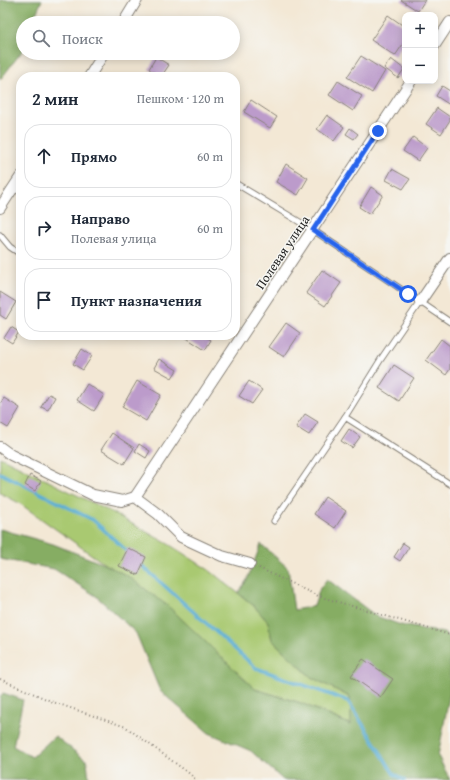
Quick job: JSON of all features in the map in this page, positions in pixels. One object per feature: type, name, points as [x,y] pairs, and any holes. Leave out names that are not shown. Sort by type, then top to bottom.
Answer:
[{"type":"street","points":[[127,16],[137,0]]},
{"type":"street","points":[[438,40],[450,22]]},
{"type":"street","points":[[92,72],[100,60]]},
{"type":"street","name":"Полевая улица","points":[[240,340],[409,84]]},
{"type":"street","points":[[0,208],[16,191]]},
{"type":"street","points":[[420,302],[450,258]]},
{"type":"street","name":"Полевая улица","points":[[135,497],[240,340]]},
{"type":"street","points":[[0,447],[93,495],[122,501],[135,497],[158,514],[181,537],[222,556],[250,564]]},
{"type":"lane","points":[[240,186],[313,230],[450,322]]},
{"type":"lane","points":[[0,235],[10,247],[16,251]]},
{"type":"lane","points":[[274,521],[345,417],[381,359],[420,302]]},
{"type":"lane","points":[[345,417],[450,484]]},
{"type":"path","points":[[250,564],[318,596],[450,635]]},
{"type":"path","points":[[0,679],[53,702],[126,727],[196,780]]},
{"type":"green space","points":[[0,0],[42,0],[35,16],[16,16],[16,59],[0,80]]},
{"type":"green space","points":[[0,457],[111,512],[170,545],[209,570],[253,605],[268,622],[272,640],[311,677],[350,697],[352,725],[301,703],[255,689],[214,685],[106,565],[19,503],[0,493]]},
{"type":"green space","points":[[0,529],[53,544],[106,565],[128,576],[168,606],[255,689],[301,703],[351,725],[350,697],[311,677],[272,640],[268,622],[253,605],[238,593],[247,580],[261,544],[288,568],[294,610],[314,606],[320,588],[327,579],[376,616],[401,625],[444,633],[450,638],[450,692],[438,756],[450,780],[283,780],[251,751],[209,733],[160,691],[136,633],[96,596],[54,569],[0,559]]},
{"type":"green space","points":[[3,693],[23,700],[13,746],[32,757],[55,736],[87,761],[89,780],[0,780],[0,698]]},
{"type":"building","points":[[401,0],[425,0],[418,11]]},
{"type":"building","points":[[388,15],[402,25],[402,46],[395,56],[371,40]]},
{"type":"building","points":[[361,56],[385,71],[372,93],[347,77]]},
{"type":"building","points":[[391,59],[402,67],[402,72],[398,78],[384,68]]},
{"type":"building","points":[[154,60],[161,60],[169,65],[164,72],[154,72],[149,69]]},
{"type":"building","points":[[338,81],[362,96],[353,111],[329,95]]},
{"type":"building","points":[[442,86],[450,91],[450,105],[436,96]]},
{"type":"building","points":[[251,100],[277,117],[270,128],[244,112]]},
{"type":"building","points":[[437,108],[450,117],[450,120],[441,134],[426,124]]},
{"type":"building","points":[[327,115],[344,127],[334,141],[317,129]]},
{"type":"building","points":[[350,128],[358,134],[354,139],[346,134]]},
{"type":"building","points":[[413,137],[427,148],[418,161],[403,151]]},
{"type":"building","points":[[286,164],[308,178],[298,195],[276,182]]},
{"type":"building","points":[[392,169],[410,179],[403,189],[386,180]]},
{"type":"building","points":[[371,187],[383,195],[370,214],[359,207]]},
{"type":"building","points":[[322,270],[341,283],[325,306],[306,293]]},
{"type":"building","points":[[0,292],[16,302],[6,319],[0,315]]},
{"type":"building","points":[[286,323],[300,333],[284,357],[269,347]]},
{"type":"building","points":[[11,327],[16,330],[16,337],[12,343],[4,338]]},
{"type":"building","points":[[441,339],[450,346],[450,369],[446,375],[426,360]]},
{"type":"building","points":[[190,340],[211,340],[205,350]]},
{"type":"building","points":[[82,349],[92,356],[83,370],[73,364]]},
{"type":"building","points":[[159,359],[177,370],[172,378],[154,368]]},
{"type":"building","points":[[394,365],[414,378],[399,401],[379,388]]},
{"type":"building","points":[[137,381],[161,395],[146,421],[122,407]]},
{"type":"building","points":[[249,381],[262,390],[252,404],[239,396]]},
{"type":"building","points":[[87,384],[104,395],[94,411],[77,400]]},
{"type":"building","points":[[49,394],[55,397],[48,410],[41,407]]},
{"type":"building","points":[[4,398],[20,408],[8,428],[0,423],[0,404]]},
{"type":"building","points":[[305,414],[318,422],[309,435],[296,427]]},
{"type":"building","points":[[349,429],[360,437],[352,448],[341,441]]},
{"type":"building","points":[[112,433],[134,448],[124,464],[101,450]]},
{"type":"building","points":[[139,444],[150,451],[146,458],[135,451]]},
{"type":"building","points":[[30,475],[41,481],[35,491],[25,485]]},
{"type":"building","points":[[325,497],[346,511],[335,528],[314,514]]},
{"type":"building","points":[[403,543],[409,547],[400,561],[394,557]]},
{"type":"building","points":[[128,548],[146,557],[138,575],[119,566]]},
{"type":"building","points":[[363,659],[393,679],[381,697],[351,676]]},
{"type":"waterway","points":[[0,473],[93,520],[129,553]]},
{"type":"waterway","points":[[139,563],[256,668],[348,701],[394,774],[404,780]]},
{"type":"route","points":[[378,131],[313,230],[408,294]]}]
